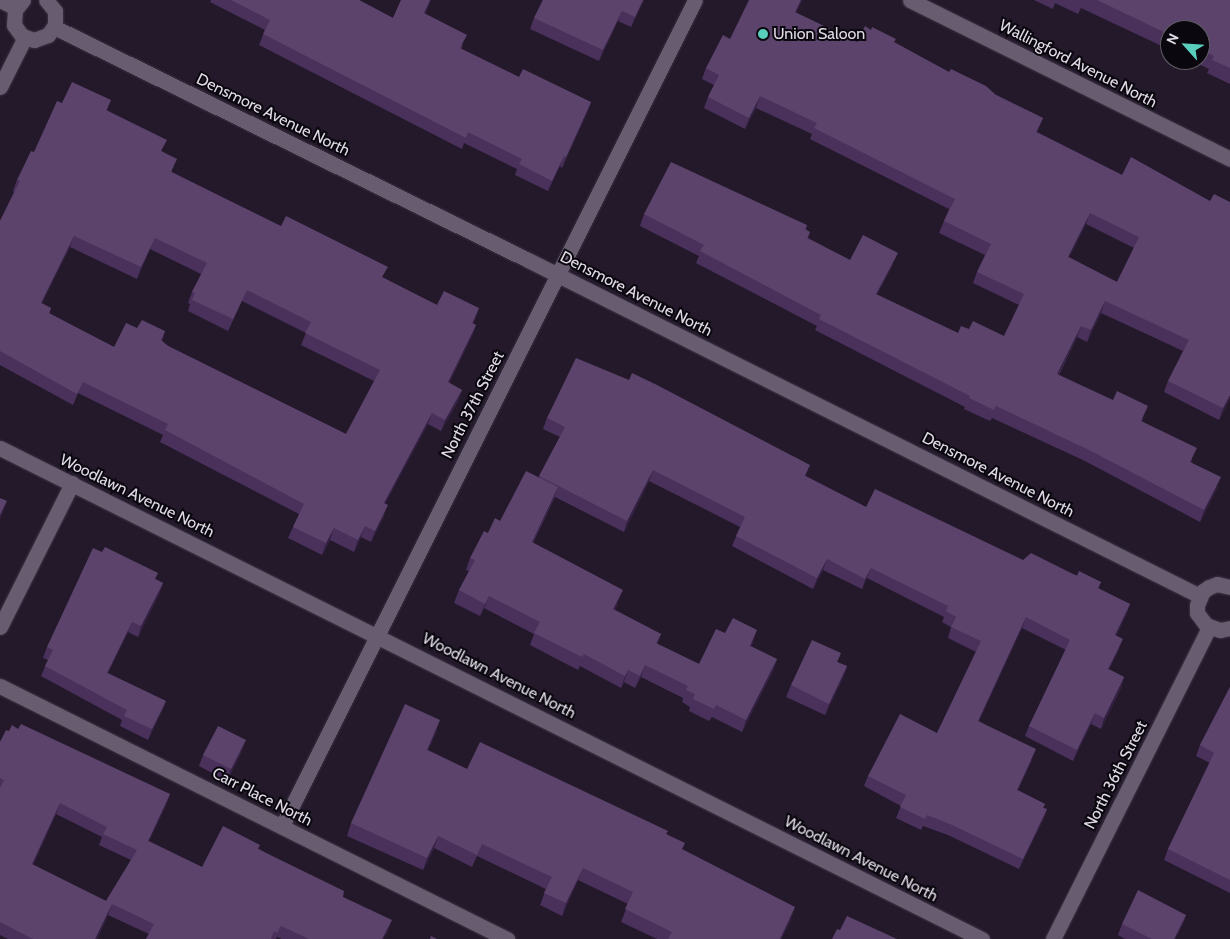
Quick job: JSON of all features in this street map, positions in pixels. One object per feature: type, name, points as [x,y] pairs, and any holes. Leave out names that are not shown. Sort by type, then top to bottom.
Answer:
[{"type":"street","points":[[0,0],[20,4],[14,25],[25,37],[42,39],[54,27],[55,11],[46,0]]},
{"type":"street","name":"North 37th Street","points":[[282,826],[695,0]]},
{"type":"street","name":"Wallingford Avenue North","points":[[910,0],[1230,160]]},
{"type":"street","name":"Densmore Avenue North","points":[[54,27],[558,274],[1200,596]]},
{"type":"street","points":[[0,88],[25,37]]},
{"type":"street","name":"Woodlawn Avenue North","points":[[0,448],[378,635],[982,939]]},
{"type":"street","points":[[0,627],[72,483]]},
{"type":"street","points":[[1230,586],[1217,584],[1200,596],[1197,613],[1210,627],[1220,630],[1230,628]]},
{"type":"street","name":"North 36th Street","points":[[1054,939],[1210,627]]},
{"type":"street","name":"Carr Place North","points":[[0,686],[507,939]]},
{"type":"building","points":[[231,0],[359,0],[393,18],[401,0],[430,0],[424,13],[467,35],[460,48],[519,77],[523,69],[591,102],[566,157],[564,156],[552,181],[519,164],[522,159],[468,132],[466,138],[263,34],[270,20]]},
{"type":"building","points":[[543,0],[643,0],[635,17],[622,11],[603,50],[534,18]]},
{"type":"building","points":[[749,0],[801,0],[795,12],[857,42],[865,26],[871,30],[872,27],[896,39],[894,42],[949,72],[951,69],[986,86],[996,95],[1043,118],[1036,132],[1122,175],[1131,157],[1210,201],[1214,194],[1230,202],[1230,395],[1223,408],[1168,381],[1189,340],[1105,301],[1091,330],[1081,326],[1057,374],[1113,400],[1117,391],[1148,406],[1141,421],[1197,448],[1190,462],[1221,477],[1204,510],[1089,450],[996,406],[994,410],[969,398],[970,396],[819,319],[821,315],[700,251],[704,245],[644,214],[671,162],[807,225],[805,229],[810,232],[807,238],[850,260],[863,235],[898,253],[876,294],[958,333],[961,326],[969,329],[973,321],[1004,336],[1024,294],[977,272],[991,244],[944,221],[955,199],[814,128],[817,123],[760,96],[749,118],[708,97],[719,75],[706,68],[723,35],[730,39]],"holes":[[[1090,213],[1139,237],[1117,282],[1068,257]]]},
{"type":"building","points":[[1097,0],[1230,0],[1230,68],[1212,60],[1214,56],[1210,54],[1210,20],[1160,20],[1160,30]]},
{"type":"building","points":[[72,82],[111,100],[106,110],[167,140],[161,151],[177,159],[171,172],[281,226],[286,216],[388,267],[382,277],[437,305],[444,291],[479,308],[472,323],[476,325],[448,382],[462,390],[445,420],[432,413],[384,503],[388,505],[375,531],[365,526],[358,540],[334,528],[326,543],[293,527],[304,504],[165,430],[168,424],[83,382],[77,394],[0,351],[0,221],[20,181],[17,180],[31,151],[34,152],[57,101],[62,103]],"holes":[[[74,236],[141,267],[155,238],[207,263],[192,292],[195,293],[192,300],[233,319],[247,290],[311,322],[305,333],[380,370],[346,434],[168,346],[161,340],[165,331],[142,320],[137,328],[126,323],[114,347],[49,313],[51,308],[41,303]]]},
{"type":"building","points":[[576,358],[629,380],[632,373],[657,385],[810,465],[805,476],[866,507],[875,489],[1023,560],[1031,553],[1077,576],[1079,571],[1101,582],[1098,588],[1130,604],[1115,635],[1123,639],[1108,669],[1124,677],[1104,718],[1095,713],[1077,750],[1029,726],[1070,640],[1026,617],[978,721],[1036,749],[1017,790],[1045,804],[1043,808],[1047,809],[1023,859],[952,825],[927,815],[925,819],[900,807],[906,795],[868,776],[900,714],[937,733],[981,641],[951,627],[956,617],[946,611],[948,606],[871,568],[865,579],[827,559],[817,578],[736,536],[745,517],[653,470],[627,521],[539,476],[565,427],[547,418]]},
{"type":"building","points":[[526,471],[558,487],[532,542],[623,590],[613,609],[661,634],[656,643],[699,664],[716,629],[725,633],[733,618],[757,630],[750,646],[777,659],[746,720],[716,705],[714,709],[693,699],[695,694],[686,690],[688,686],[645,665],[640,676],[628,670],[625,676],[584,654],[582,657],[534,633],[540,622],[489,596],[485,604],[459,590],[475,560],[470,558],[484,531],[488,533],[495,518],[500,521]]},
{"type":"building","points":[[0,498],[7,501],[0,515]]},
{"type":"building","points":[[105,547],[158,573],[155,579],[163,583],[141,626],[132,622],[107,673],[166,701],[152,729],[124,716],[127,710],[45,666],[53,650],[47,647],[93,548],[102,552]]},
{"type":"building","points":[[812,640],[841,653],[837,662],[847,666],[829,704],[791,685]]},
{"type":"building","points":[[1230,687],[1230,880],[1168,849],[1214,753],[1200,745]]},
{"type":"building","points":[[405,704],[440,720],[427,750],[467,769],[480,742],[668,831],[666,834],[685,843],[682,849],[795,907],[780,939],[668,939],[672,932],[625,909],[633,892],[583,868],[566,903],[544,893],[552,877],[482,844],[477,855],[438,836],[427,858],[351,823]]},
{"type":"building","points":[[21,724],[170,794],[148,841],[202,867],[223,826],[260,845],[258,849],[344,891],[343,897],[392,920],[382,939],[309,939],[281,926],[277,933],[274,931],[271,939],[146,939],[154,924],[112,904],[95,939],[33,939],[0,922],[0,788],[4,780],[0,778],[0,742],[6,730],[9,731],[12,725],[18,729]],"holes":[[[60,803],[107,827],[103,834],[137,850],[106,901],[32,864]]]},
{"type":"building","points":[[218,726],[246,740],[231,769],[203,755]]},
{"type":"building","points":[[1138,890],[1186,915],[1174,939],[1152,939],[1122,924]]},
{"type":"building","points":[[847,916],[897,939],[832,939],[837,929],[840,930]]},
{"type":"place","name":"Union Saloon","points":[[763,34]]}]
